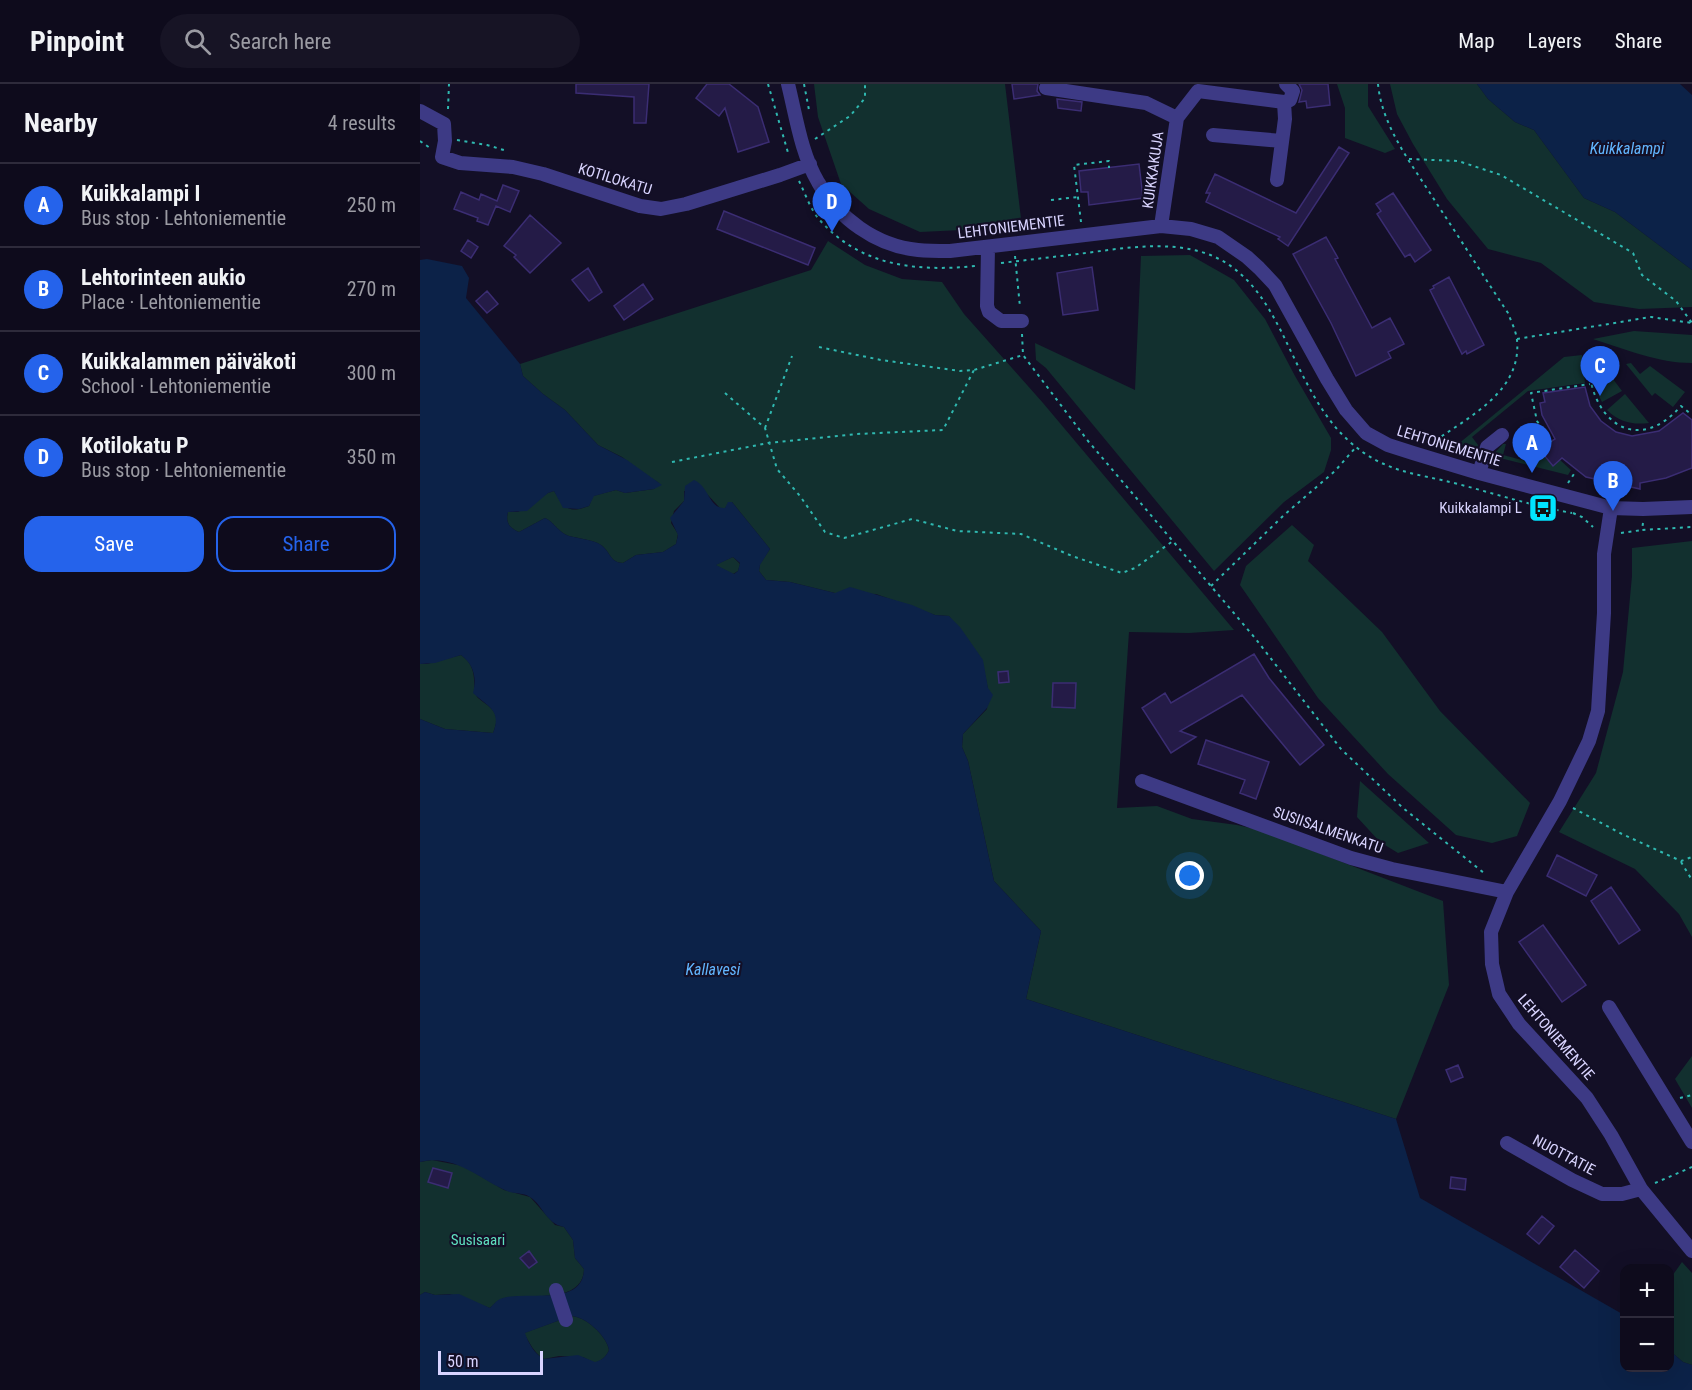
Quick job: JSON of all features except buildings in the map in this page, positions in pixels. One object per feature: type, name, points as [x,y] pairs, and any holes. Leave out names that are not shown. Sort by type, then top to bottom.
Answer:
[{"type":"street","name":"LEHTONIEMENTIE","points":[[788,84],[810,164],[817,181],[838,211],[858,228],[890,243],[916,250],[950,251],[1161,226],[1191,229],[1218,237],[1247,257],[1275,285],[1341,402],[1366,434],[1404,450],[1479,473],[1611,508],[1604,554],[1604,613],[1598,711],[1589,741],[1560,801],[1507,892],[1491,932],[1492,964],[1499,994],[1519,1024],[1587,1098],[1641,1189],[1692,1251]]},
{"type":"street","points":[[1046,88],[1146,103],[1177,118],[1198,91],[1284,102],[1290,100],[1293,91],[1286,84]]},
{"type":"street","points":[[1277,180],[1285,119],[1284,102]]},
{"type":"street","points":[[420,111],[444,124],[445,141],[437,153]]},
{"type":"street","name":"KUIKKAKUJA","points":[[1161,226],[1177,118]]},
{"type":"street","points":[[1213,135],[1282,141]]},
{"type":"street","name":"KOTILOKATU","points":[[437,153],[460,163],[513,167],[543,174],[640,206],[661,209],[686,204],[788,167],[810,164]]},
{"type":"street","points":[[988,247],[987,306],[989,312],[1001,321],[1022,321]]},
{"type":"street","points":[[1479,473],[1487,447],[1502,435]]},
{"type":"street","points":[[1611,508],[1692,507]]},
{"type":"street","name":"SUSIISALMENKATU","points":[[1142,781],[1351,858],[1392,869],[1507,892]]},
{"type":"street","points":[[1609,1007],[1692,1142]]},
{"type":"street","name":"NUOTTATIE","points":[[1507,1143],[1572,1180],[1602,1194],[1622,1194],[1641,1189]]},
{"type":"street","points":[[556,1290],[566,1320]]},
{"type":"path","points":[[444,124],[449,106],[449,84]]},
{"type":"path","points":[[768,84],[788,154],[788,167],[817,216],[836,237],[853,249],[886,262],[917,268],[956,268],[1154,246],[1188,249],[1210,256],[1230,266],[1252,284],[1264,300],[1322,408],[1334,426],[1356,447],[1379,462],[1399,471],[1573,514]]},
{"type":"path","points":[[815,139],[850,116],[865,98],[866,84]]},
{"type":"path","points":[[1378,84],[1379,98],[1391,128],[1508,313],[1517,339],[1515,363],[1498,396],[1430,445]]},
{"type":"path","points":[[437,153],[435,146],[445,141],[460,140],[512,153]]},
{"type":"path","points":[[788,154],[788,167]]},
{"type":"path","points":[[1409,159],[1458,161],[1501,175],[1633,253],[1642,275],[1676,301],[1692,323]]},
{"type":"path","points":[[1081,224],[1074,165],[1109,161],[1109,168]]},
{"type":"path","points":[[1050,200],[1078,197]]},
{"type":"path","points":[[1015,262],[1022,321],[1023,355],[1088,441],[1255,638],[1341,749],[1403,808],[1507,892]]},
{"type":"path","points":[[1517,339],[1651,317],[1692,323]]},
{"type":"path","points":[[819,346],[881,360],[960,371],[974,370],[1023,355]]},
{"type":"path","points":[[792,356],[765,428],[777,469],[800,496],[825,532],[844,538],[912,519],[957,531],[1021,534],[1072,556],[1122,573],[1135,568],[1173,541]]},
{"type":"path","points":[[672,462],[768,443],[857,434],[943,430],[974,370]]},
{"type":"path","points":[[1589,370],[1590,384],[1600,408],[1607,417],[1627,429],[1647,430],[1657,426],[1673,416],[1681,406],[1692,415]]},
{"type":"path","points":[[1551,441],[1538,422],[1531,393],[1590,384]]},
{"type":"path","points":[[725,393],[765,428]]},
{"type":"path","points":[[1211,586],[1284,515],[1335,471],[1356,447]]},
{"type":"path","points":[[1567,484],[1576,471]]},
{"type":"path","points":[[1560,801],[1622,834],[1681,861],[1692,880]]},
{"type":"path","points":[[1681,861],[1692,856]]},
{"type":"path","points":[[1641,1189],[1692,1167]]},
{"type":"green space","points":[[814,84],[1005,84],[1022,227],[920,232],[869,209],[841,184],[818,117]]},
{"type":"green space","points":[[1337,84],[1368,84],[1368,106],[1395,149],[1385,153],[1345,138],[1345,108]]},
{"type":"green space","points":[[1390,84],[1477,84],[1488,99],[1515,122],[1534,130],[1584,198],[1615,212],[1692,270],[1692,307],[1639,309],[1594,302],[1541,263],[1488,249],[1447,199],[1413,144],[1397,114]]},
{"type":"green space","points":[[828,241],[865,265],[902,279],[942,282],[964,314],[1043,403],[1234,630],[1189,633],[1129,632],[1117,808],[1157,806],[1192,819],[1259,830],[1443,901],[1449,985],[1396,1119],[1026,999],[1041,931],[994,881],[968,761],[962,747],[963,734],[987,709],[988,689],[982,660],[949,616],[935,615],[876,594],[835,593],[790,582],[766,580],[759,571],[760,564],[770,549],[732,502],[725,508],[720,508],[706,493],[684,491],[684,501],[674,511],[671,523],[678,534],[676,544],[663,552],[636,555],[623,563],[615,561],[598,543],[565,535],[545,518],[519,532],[509,525],[508,512],[518,512],[554,491],[567,508],[576,509],[589,506],[593,496],[616,490],[625,493],[654,489],[659,483],[622,457],[598,445],[565,410],[523,376],[520,364],[811,270]]},
{"type":"green space","points":[[1190,255],[1234,280],[1265,319],[1331,438],[1331,450],[1324,472],[1284,502],[1214,571],[1046,368],[1036,360],[1035,343],[1135,390],[1141,256]]},
{"type":"green space","points":[[1634,331],[1692,335],[1692,363],[1654,358],[1593,339]]},
{"type":"green space","points":[[1582,355],[1585,383],[1528,391],[1472,437],[1478,445],[1477,451],[1457,445],[1564,357]]},
{"type":"green space","points":[[1631,363],[1640,374],[1650,366],[1685,392],[1673,407],[1655,393],[1652,396],[1626,364]]},
{"type":"green space","points":[[1604,367],[1622,391],[1602,402],[1594,369]]},
{"type":"green space","points":[[1625,394],[1649,423],[1626,422],[1607,410]]},
{"type":"green space","points":[[1503,444],[1506,444],[1503,455],[1534,463],[1541,451],[1553,466],[1560,460],[1571,470],[1568,475],[1492,456]]},
{"type":"green space","points":[[1292,525],[1314,545],[1308,561],[1382,632],[1440,711],[1530,803],[1517,836],[1492,843],[1456,835],[1388,774],[1318,698],[1240,585],[1246,566]]},
{"type":"green space","points":[[1692,541],[1692,937],[1679,914],[1635,869],[1559,832],[1596,773],[1623,672],[1632,576],[1632,548]]},
{"type":"green space","points":[[733,557],[740,564],[738,571],[733,574],[715,565]]},
{"type":"green space","points":[[461,655],[471,666],[478,698],[495,714],[496,722],[493,733],[445,729],[420,719],[420,664]]},
{"type":"green space","points":[[1360,781],[1429,843],[1398,853],[1380,842],[1357,817]]},
{"type":"green space","points":[[1692,1056],[1692,1108],[1675,1079]]},
{"type":"green space","name":"Susisaari","points":[[432,1160],[463,1166],[504,1190],[530,1197],[555,1225],[564,1227],[573,1240],[575,1258],[584,1269],[581,1280],[565,1293],[505,1298],[490,1308],[450,1294],[435,1295],[425,1292],[420,1295],[420,1162]]},
{"type":"green space","points":[[1682,1262],[1692,1273],[1692,1365],[1683,1362],[1674,1354],[1674,1273]]},
{"type":"green space","points":[[571,1316],[583,1319],[600,1333],[609,1350],[607,1355],[595,1363],[583,1357],[559,1356],[544,1359],[540,1357],[524,1333]]},
{"type":"water","name":"Kuikkalampi","points":[[1477,84],[1680,84],[1692,95],[1692,270],[1615,212],[1584,198],[1534,130],[1515,122],[1488,99]]},
{"type":"water","name":"Kallavesi","points":[[427,259],[462,266],[469,278],[466,298],[520,364],[523,376],[565,410],[598,445],[627,460],[662,485],[654,489],[625,493],[616,490],[594,496],[589,506],[579,509],[563,508],[554,491],[548,493],[527,511],[508,512],[508,522],[513,529],[519,532],[545,518],[565,535],[598,543],[615,561],[623,563],[636,555],[663,552],[676,544],[678,535],[670,518],[684,501],[685,486],[694,480],[703,487],[716,505],[725,508],[728,502],[732,502],[770,549],[759,571],[766,580],[790,582],[835,593],[850,587],[912,605],[935,615],[949,616],[960,627],[983,660],[988,688],[993,695],[987,708],[963,734],[962,747],[968,761],[994,881],[1041,931],[1026,999],[1396,1119],[1420,1198],[1620,1313],[1620,1372],[1674,1372],[1674,1354],[1683,1362],[1692,1365],[1692,1390],[420,1390],[420,1295],[425,1292],[435,1295],[459,1294],[490,1308],[500,1299],[510,1296],[550,1295],[574,1289],[581,1281],[584,1269],[575,1258],[573,1240],[564,1227],[553,1222],[530,1197],[507,1191],[455,1164],[432,1160],[420,1162],[420,719],[445,729],[493,733],[496,719],[492,710],[473,693],[475,682],[473,672],[469,663],[461,655],[435,663],[420,664],[420,260]],"holes":[[[733,557],[740,563],[738,571],[734,574],[716,565]],[[571,1316],[589,1323],[604,1339],[609,1350],[604,1358],[595,1362],[578,1355],[544,1359],[534,1351],[525,1333]]]},
{"type":"place","name":"Kotilokatu P","points":[[832,232]]},
{"type":"place","name":"Kuikkalammen päiväkoti","points":[[1600,396]]},
{"type":"place","name":"Kuikkalampi I","points":[[1532,473]]},
{"type":"place","name":"Kuikkalampi L","points":[[1543,508]]},
{"type":"place","name":"Lehtorinteen aukio","points":[[1613,511]]}]
